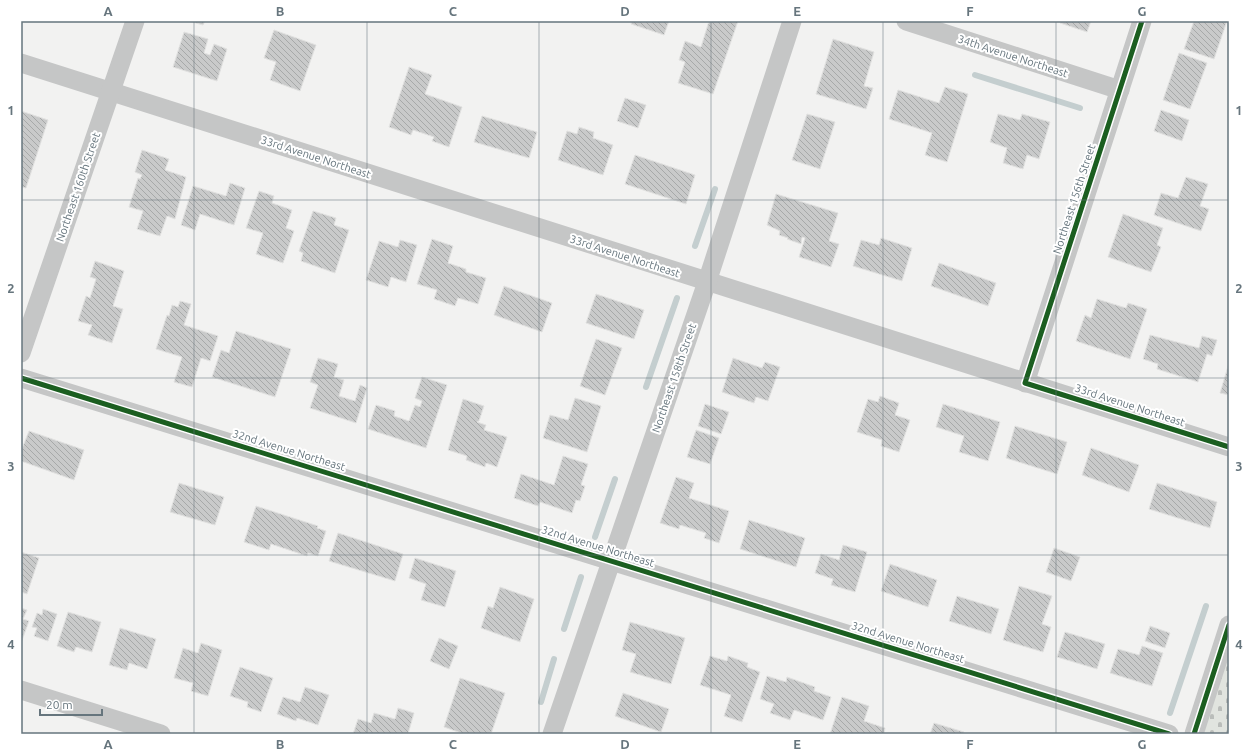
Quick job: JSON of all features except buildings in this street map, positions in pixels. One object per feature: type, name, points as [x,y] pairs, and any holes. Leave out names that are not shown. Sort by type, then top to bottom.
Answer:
[{"type":"street","name":"Northeast 160th Street","points":[[21,353],[135,21]]},
{"type":"street","name":"Northeast 158th Street","points":[[552,734],[707,282],[792,21]]},
{"type":"street","name":"34th Avenue Northeast","points":[[906,21],[1120,90]]},
{"type":"street","name":"Northeast 156th Street","points":[[1025,383],[1142,21]]},
{"type":"street","name":"33rd Avenue Northeast","points":[[21,63],[1229,447]]},
{"type":"street","name":"32nd Avenue Northeast","points":[[21,378],[1169,734]]},
{"type":"street","points":[[1194,734],[1229,625]]},
{"type":"street","points":[[21,690],[161,734]]},
{"type":"green space","points":[[1229,648],[1229,734],[1202,734]]},
{"type":"waterway","points":[[975,75],[1080,108]]},
{"type":"waterway","points":[[695,246],[715,189]]},
{"type":"waterway","points":[[646,387],[677,298]]},
{"type":"waterway","points":[[595,537],[615,479]]},
{"type":"waterway","points":[[564,629],[581,577]]},
{"type":"waterway","points":[[1170,713],[1206,606]]},
{"type":"waterway","points":[[541,702],[554,659]]},
{"type":"cycle path","points":[[1142,21],[1025,383],[1229,447]]},
{"type":"cycle path","points":[[21,378],[1169,734]]},
{"type":"cycle path","points":[[1194,734],[1229,625]]}]
